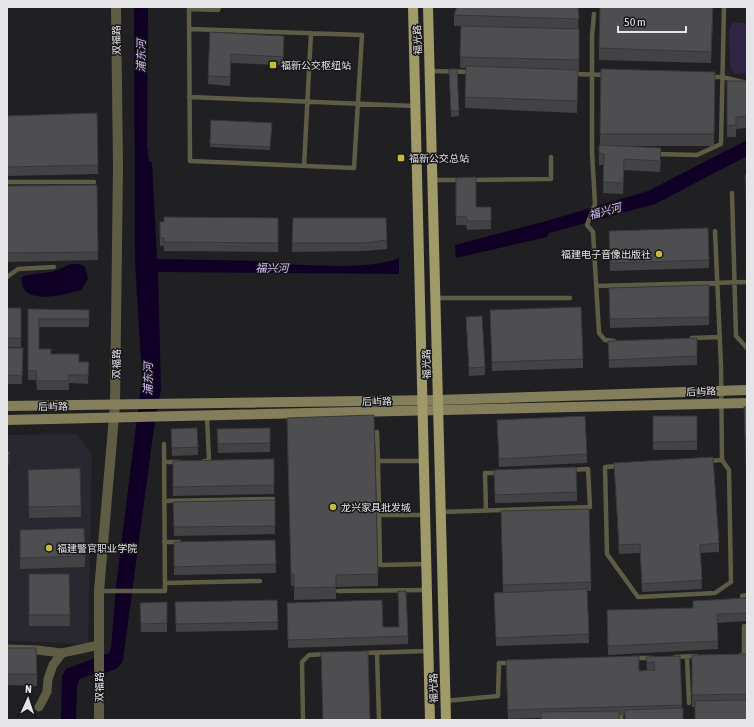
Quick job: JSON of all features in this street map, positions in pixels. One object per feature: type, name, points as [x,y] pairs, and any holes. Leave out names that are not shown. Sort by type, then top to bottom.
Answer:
[{"type":"main road","name":"福光路","points":[[413,7],[414,106],[430,720]]},
{"type":"main road","name":"福光路","points":[[428,7],[442,512],[446,720]]},
{"type":"main road","name":"后屿路","points":[[7,406],[438,400],[747,390]]},
{"type":"main road","name":"后屿路","points":[[7,420],[747,403]]},
{"type":"street","name":"双福路","points":[[99,720],[99,590],[116,405],[118,166],[116,7]]},
{"type":"street","points":[[7,649],[62,653],[99,649]]},
{"type":"street","points":[[39,707],[47,692],[48,679],[53,665],[62,653]]},
{"type":"lane","points":[[189,29],[362,35],[354,168],[190,161],[189,97],[189,29],[189,8],[218,10],[218,7]]},
{"type":"lane","points":[[652,154],[697,155],[721,144],[724,7]]},
{"type":"lane","points":[[594,14],[592,36],[592,152],[595,204],[587,225],[593,232],[599,333],[605,340],[619,341]]},
{"type":"lane","points":[[304,166],[311,33]]},
{"type":"lane","points":[[430,71],[477,72]]},
{"type":"lane","points":[[569,74],[615,75]]},
{"type":"lane","points":[[707,77],[722,77],[747,83]]},
{"type":"lane","points":[[189,97],[414,106]]},
{"type":"lane","points":[[592,152],[599,152]]},
{"type":"lane","points":[[433,180],[552,179],[551,157]]},
{"type":"lane","points":[[7,182],[94,182]]},
{"type":"lane","points":[[732,194],[736,336],[747,348]]},
{"type":"lane","points":[[620,466],[605,467],[607,554],[638,597],[715,594],[731,582],[729,470],[722,460],[719,283],[715,231]]},
{"type":"lane","points":[[7,277],[18,269],[54,267]]},
{"type":"lane","points":[[597,286],[747,282]]},
{"type":"lane","points":[[436,298],[570,298]]},
{"type":"lane","points":[[689,338],[720,337]]},
{"type":"lane","points":[[207,416],[209,461]]},
{"type":"lane","points":[[377,432],[380,565],[426,564]]},
{"type":"lane","points":[[99,590],[166,591],[164,542],[164,444]]},
{"type":"lane","points":[[698,462],[722,460]]},
{"type":"lane","points":[[201,461],[217,461]]},
{"type":"lane","points":[[378,461],[424,461]]},
{"type":"lane","points":[[164,462],[187,462]]},
{"type":"lane","points":[[442,512],[590,507],[588,469],[564,470]]},
{"type":"lane","points":[[486,511],[485,473],[508,472]]},
{"type":"lane","points":[[164,501],[272,499]]},
{"type":"lane","points":[[379,515],[425,514]]},
{"type":"lane","points":[[164,542],[188,542]]},
{"type":"lane","points":[[165,583],[260,580]]},
{"type":"lane","points":[[338,591],[427,590]]},
{"type":"lane","points":[[737,655],[744,655],[744,626]]},
{"type":"lane","points":[[354,653],[428,651]]},
{"type":"lane","points":[[377,653],[379,720]]},
{"type":"lane","points":[[303,720],[302,662],[309,655],[332,654]]},
{"type":"lane","points":[[671,657],[701,656]]},
{"type":"lane","points":[[686,657],[689,704]]},
{"type":"lane","points":[[624,659],[655,658]]},
{"type":"lane","points":[[445,701],[498,696],[499,663],[515,662]]},
{"type":"shaded area","points":[[733,23],[747,23],[747,73],[735,74],[730,67],[729,28]]},
{"type":"shaded area","name":"福建警官职业学院","points":[[77,434],[92,455],[88,644],[7,641],[7,435]]},
{"type":"water","points":[[134,7],[148,7],[147,145],[149,161],[152,162],[157,259],[268,261],[271,264],[354,266],[386,262],[399,258],[399,274],[158,272],[161,389],[153,435],[123,660],[116,669],[80,679],[77,686],[76,720],[61,720],[62,676],[66,669],[109,653],[111,648],[116,586],[142,378],[135,263]]},
{"type":"water","name":"福兴河","points":[[747,140],[747,156],[655,204],[549,233],[547,237],[456,258],[455,245],[550,220],[648,191]]},
{"type":"water","points":[[71,264],[80,264],[85,267],[88,279],[81,290],[44,297],[35,296],[27,292],[23,286],[22,277],[52,272]]},
{"type":"building","points":[[457,7],[578,7],[579,19],[454,15]]},
{"type":"building","points":[[600,7],[713,7],[711,52],[599,48]]},
{"type":"building","points":[[461,26],[579,29],[579,60],[460,57]]},
{"type":"building","points":[[210,32],[284,36],[283,57],[231,54],[230,77],[208,76]]},
{"type":"building","points":[[466,66],[578,70],[577,101],[465,97]]},
{"type":"building","points":[[449,69],[457,69],[459,111],[451,111]]},
{"type":"building","points":[[601,69],[715,72],[714,134],[600,134]]},
{"type":"building","points":[[727,81],[747,81],[747,116],[736,117],[736,125],[727,126]]},
{"type":"building","points":[[97,113],[98,165],[7,167],[7,116]]},
{"type":"building","points":[[211,120],[272,123],[270,147],[210,144]]},
{"type":"building","points":[[599,145],[661,148],[660,161],[624,159],[623,183],[603,182],[604,154],[599,153]]},
{"type":"building","points":[[745,175],[747,175],[747,219]]},
{"type":"building","points":[[476,177],[476,207],[491,207],[491,221],[467,221],[466,216],[456,217],[456,178]]},
{"type":"building","points":[[97,185],[98,252],[7,253],[7,186]]},
{"type":"building","points":[[164,217],[278,218],[278,243],[164,242],[164,238],[160,238],[160,222],[164,222]]},
{"type":"building","points":[[293,218],[386,218],[387,240],[364,243],[292,243]]},
{"type":"building","name":"福建电子音像出版社","points":[[708,228],[709,260],[610,263],[609,231]]},
{"type":"building","points":[[709,285],[709,317],[610,319],[609,288]]},
{"type":"building","points":[[581,307],[583,359],[492,362],[490,310]]},
{"type":"building","points":[[7,308],[21,308],[21,338],[7,338]]},
{"type":"building","points":[[28,309],[89,310],[89,319],[39,319],[39,349],[51,349],[51,354],[79,354],[79,362],[89,362],[88,375],[69,375],[69,381],[37,381],[36,371],[28,371]]},
{"type":"building","points":[[482,316],[485,367],[469,368],[466,317]]},
{"type":"building","points":[[697,338],[697,356],[609,360],[608,341]]},
{"type":"building","points":[[7,348],[23,348],[22,376],[7,375]]},
{"type":"building","points":[[744,407],[747,407],[747,488]]},
{"type":"building","name":"龙兴家具批发城","points":[[374,415],[378,574],[336,575],[336,587],[294,588],[294,574],[291,574],[287,418]]},
{"type":"building","points":[[585,416],[587,454],[499,459],[497,420]]},
{"type":"building","points":[[653,416],[697,416],[697,441],[653,442]]},
{"type":"building","points":[[197,428],[198,447],[172,448],[171,429]]},
{"type":"building","points":[[270,428],[270,443],[218,444],[217,429]]},
{"type":"building","points":[[713,457],[719,543],[700,545],[702,580],[642,584],[640,544],[619,545],[614,463]]},
{"type":"building","points":[[274,459],[274,485],[173,487],[173,461]]},
{"type":"building","points":[[576,467],[577,492],[495,495],[494,470]]},
{"type":"building","points":[[80,468],[81,506],[29,507],[28,470]]},
{"type":"building","points":[[275,500],[275,526],[174,527],[173,502]]},
{"type":"building","points":[[589,509],[591,582],[503,585],[501,511]]},
{"type":"building","points":[[7,528],[8,552],[7,552]]},
{"type":"building","points":[[84,528],[85,556],[20,558],[20,530]]},
{"type":"building","points":[[275,540],[276,564],[174,567],[174,542]]},
{"type":"building","points":[[29,574],[69,574],[70,615],[29,615]]},
{"type":"building","points":[[587,589],[589,634],[496,638],[494,593]]},
{"type":"building","points":[[398,591],[406,591],[408,636],[288,640],[287,603],[382,600],[383,627],[399,627]]},
{"type":"building","points":[[747,598],[747,613],[717,614],[718,641],[608,646],[607,610],[693,608],[693,601]]},
{"type":"building","points":[[277,600],[278,622],[176,624],[175,602]]},
{"type":"building","points":[[167,602],[167,623],[141,624],[140,603]]},
{"type":"building","points":[[7,648],[36,648],[37,674],[7,674]]},
{"type":"building","points":[[368,651],[370,720],[323,720],[321,652]]},
{"type":"building","points":[[747,654],[747,694],[692,695],[692,655]]},
{"type":"building","points":[[639,656],[639,671],[655,670],[654,662],[647,663],[646,657],[680,656],[682,705],[508,710],[506,660]]},
{"type":"building","points":[[747,700],[747,720],[695,720],[695,701]]},
{"type":"building","points":[[683,708],[683,720],[625,720],[625,710]]},
{"type":"building","points":[[619,711],[619,720],[541,720],[541,712]]},
{"type":"place","name":"福新公交枢纽站","points":[[273,65]]},
{"type":"place","name":"福新公交总站","points":[[401,158]]},
{"type":"place","name":"福建电子音像出版社","points":[[659,254]]},
{"type":"place","name":"龙兴家具批发城","points":[[333,507]]},
{"type":"place","name":"福建警官职业学院","points":[[49,548]]},
{"type":"water label","name":"浦东河","points":[[141,56]]},
{"type":"water label","name":"浦东河","points":[[148,379]]}]
